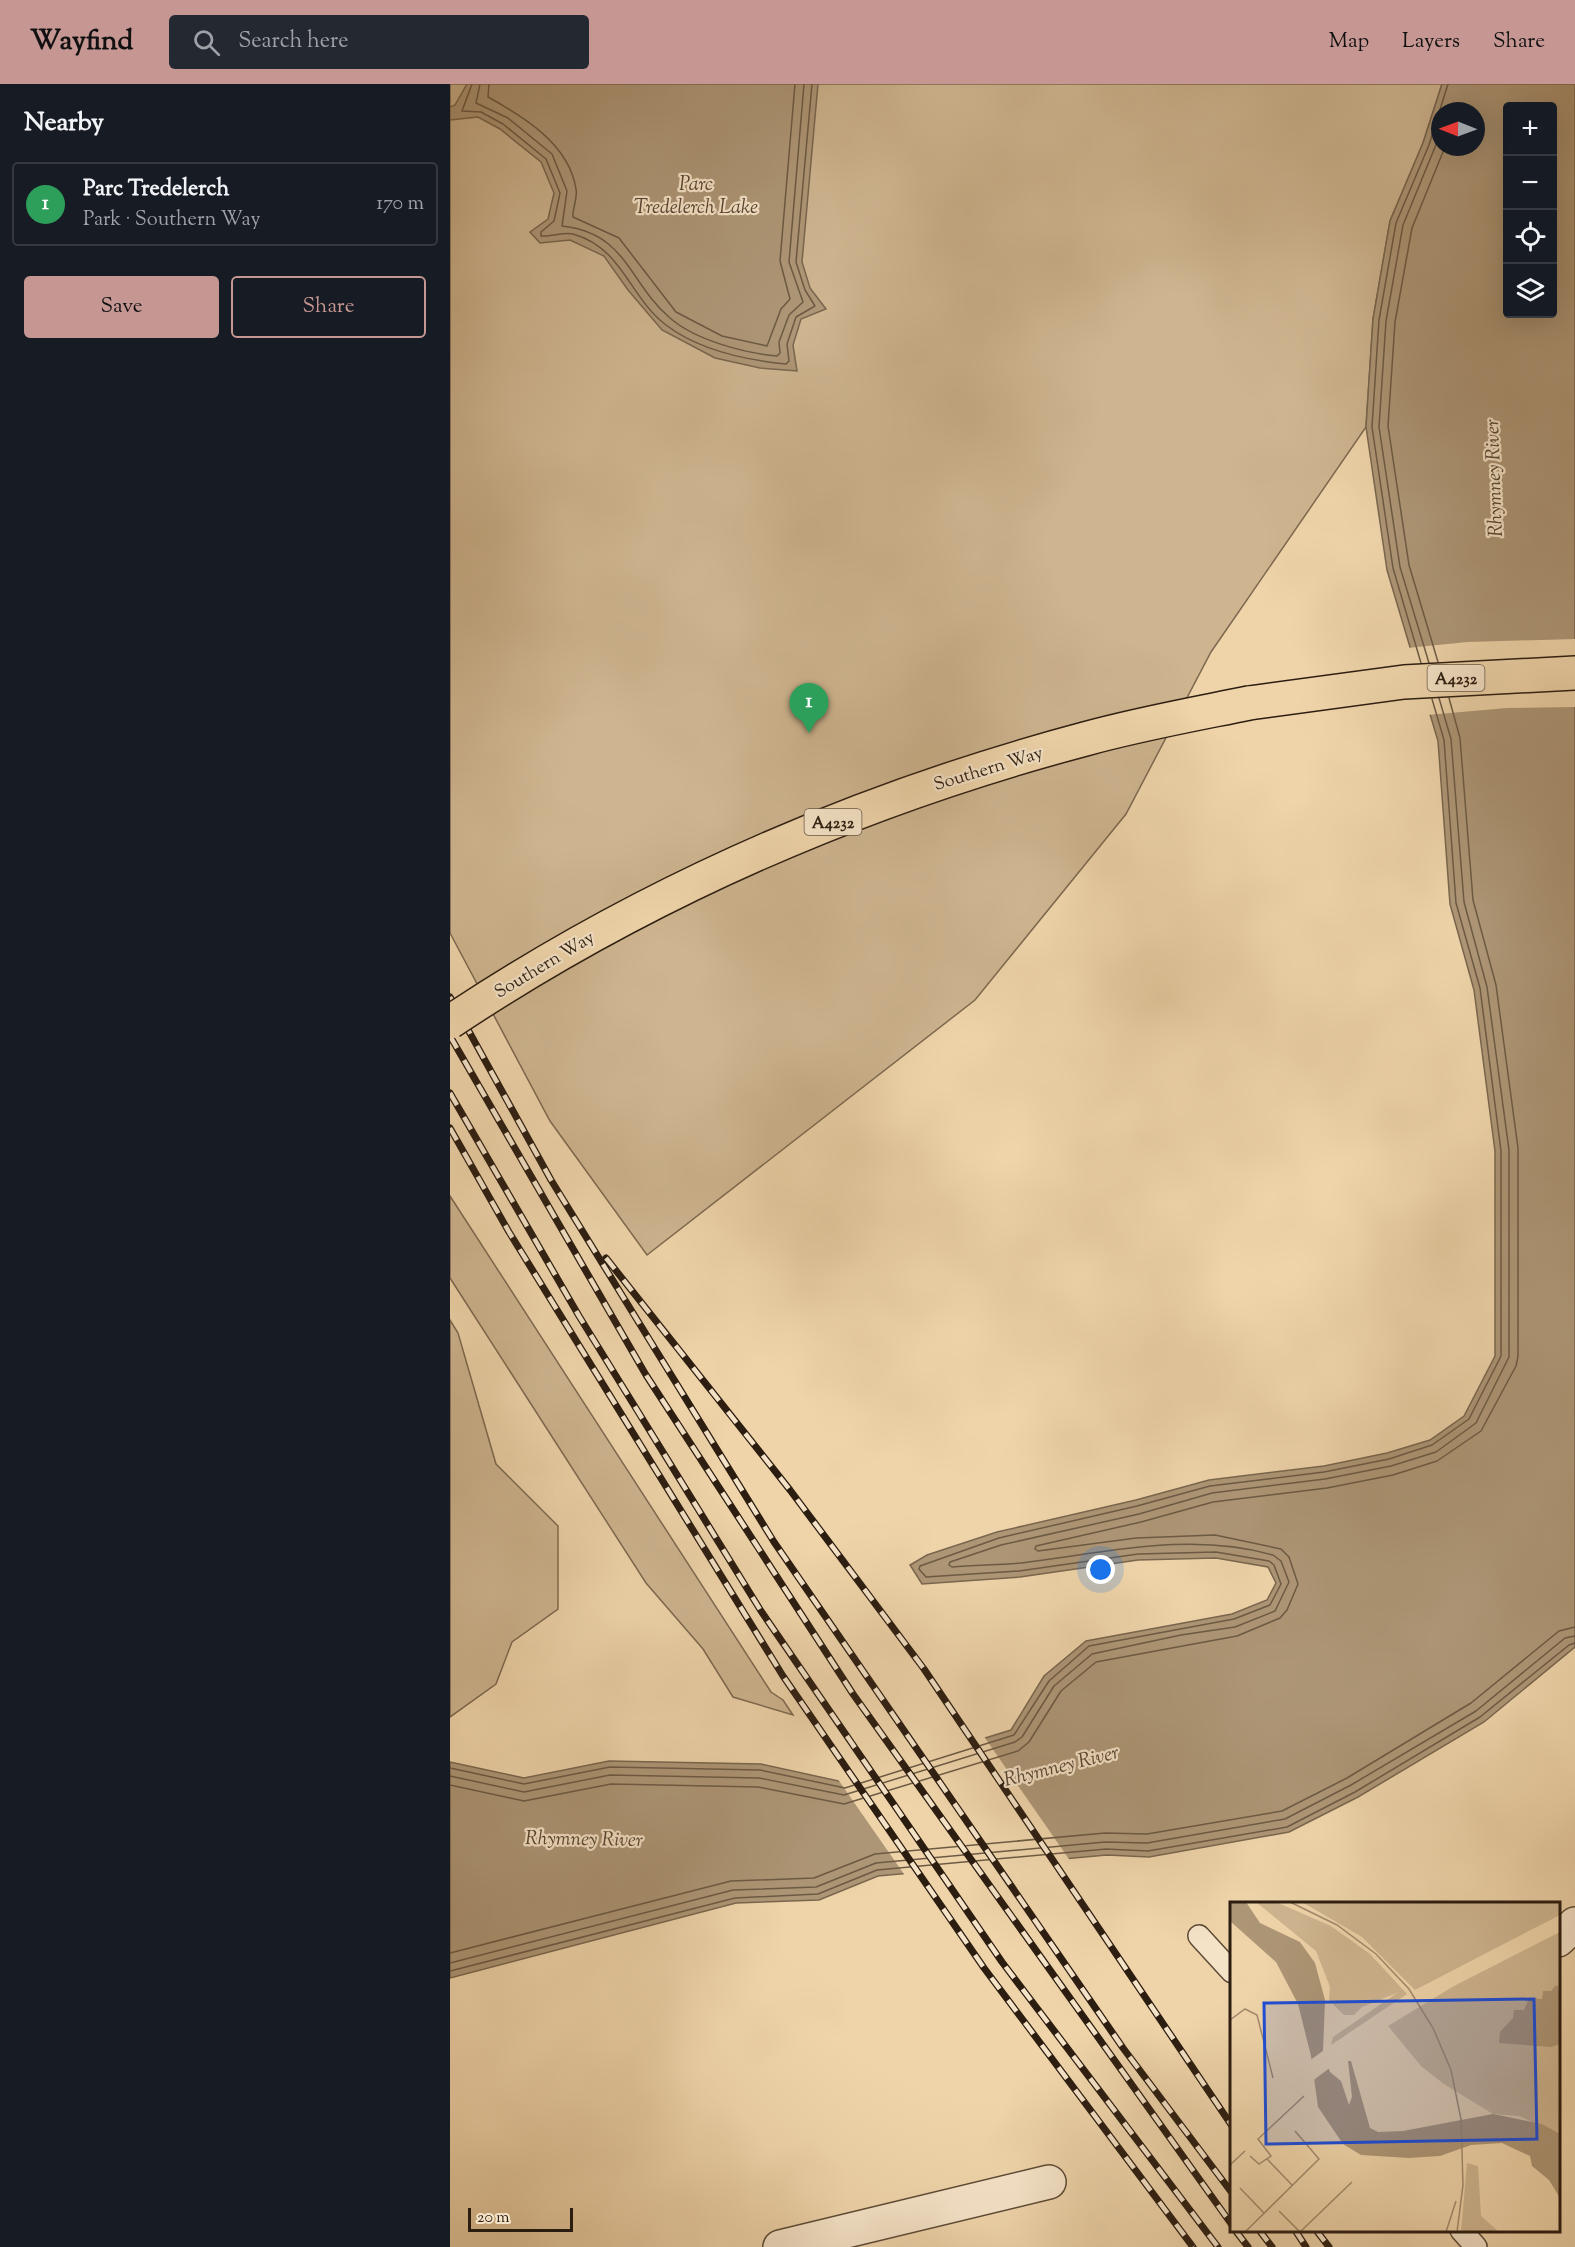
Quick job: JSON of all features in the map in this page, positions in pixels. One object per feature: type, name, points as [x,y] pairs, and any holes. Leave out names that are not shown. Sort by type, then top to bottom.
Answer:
[{"type":"main road","name":"Southern Way","points":[[450,1022],[565,950],[683,889],[797,836],[954,777],[1086,738],[1249,703],[1404,682],[1575,673]]},
{"type":"street","points":[[1560,1938],[1575,1924]]},
{"type":"street","points":[[780,2247],[1049,2182]]},
{"type":"lane","points":[[1199,1936],[1230,1970]]},
{"type":"lane","points":[[1463,2232],[1476,2247]]},
{"type":"shaded area","points":[[450,84],[1442,84],[1436,102],[1431,102],[1431,118],[1423,143],[1390,221],[1373,319],[1366,427],[1211,652],[1126,814],[975,1000],[647,1255],[550,1121],[450,933]]},
{"type":"shaded area","points":[[450,1196],[771,1692],[783,1700],[793,1715],[733,1697],[703,1649],[646,1583],[450,1278]]},
{"type":"shaded area","points":[[450,1320],[458,1333],[496,1464],[558,1526],[558,1609],[512,1642],[496,1684],[450,1717]]},
{"type":"water","name":"Parc Tredelerch Lake","points":[[467,84],[818,84],[802,262],[810,288],[826,309],[801,319],[793,345],[797,371],[760,368],[715,358],[662,330],[628,290],[604,256],[570,240],[540,243],[530,232],[548,219],[554,193],[541,162],[500,129],[478,117],[450,120],[450,107],[455,105]]},
{"type":"water","name":"Rhymney River","points":[[1442,84],[1575,84],[1575,1647],[1484,1722],[1358,1797],[1289,1832],[1149,1857],[1107,1855],[878,1876],[819,1900],[736,1903],[450,1978],[450,1762],[524,1778],[609,1761],[761,1764],[843,1782],[1011,1730],[1044,1676],[1086,1641],[1232,1614],[1267,1600],[1276,1583],[1268,1567],[1216,1558],[1138,1560],[1020,1577],[922,1584],[910,1565],[927,1555],[997,1532],[1136,1500],[1209,1480],[1324,1466],[1387,1453],[1430,1440],[1464,1416],[1495,1356],[1495,1151],[1474,990],[1450,904],[1438,741],[1387,570],[1366,427],[1373,319],[1390,221],[1431,118],[1431,156],[1485,156],[1485,102],[1436,102]]},
{"type":"pier","points":[[1575,639],[1575,707],[1507,708],[1427,715],[1407,648],[1468,642]]},
{"type":"pier","points":[[983,1735],[1071,1862],[906,1877],[837,1778],[843,1779]]},
{"type":"railway","points":[[450,997],[551,1180],[774,1542],[1123,2048],[1230,2190]]},
{"type":"railway","points":[[450,1036],[646,1375],[853,1694],[1230,2222]]},
{"type":"railway","points":[[450,1093],[579,1316],[761,1611],[1002,1962],[1218,2247]]},
{"type":"railway","points":[[450,1128],[509,1232],[783,1676],[984,1968],[1193,2247]]},
{"type":"railway","points":[[606,1258],[790,1490],[924,1669],[1230,2123]]},
{"type":"railway","points":[[1237,2232],[1248,2247]]},
{"type":"railway","points":[[1261,2232],[1272,2247]]},
{"type":"railway","points":[[1296,2232],[1306,2247]]},
{"type":"railway","points":[[1318,2232],[1329,2247]]},
{"type":"place","name":"Parc Tredelerch","points":[[809,733]]}]
